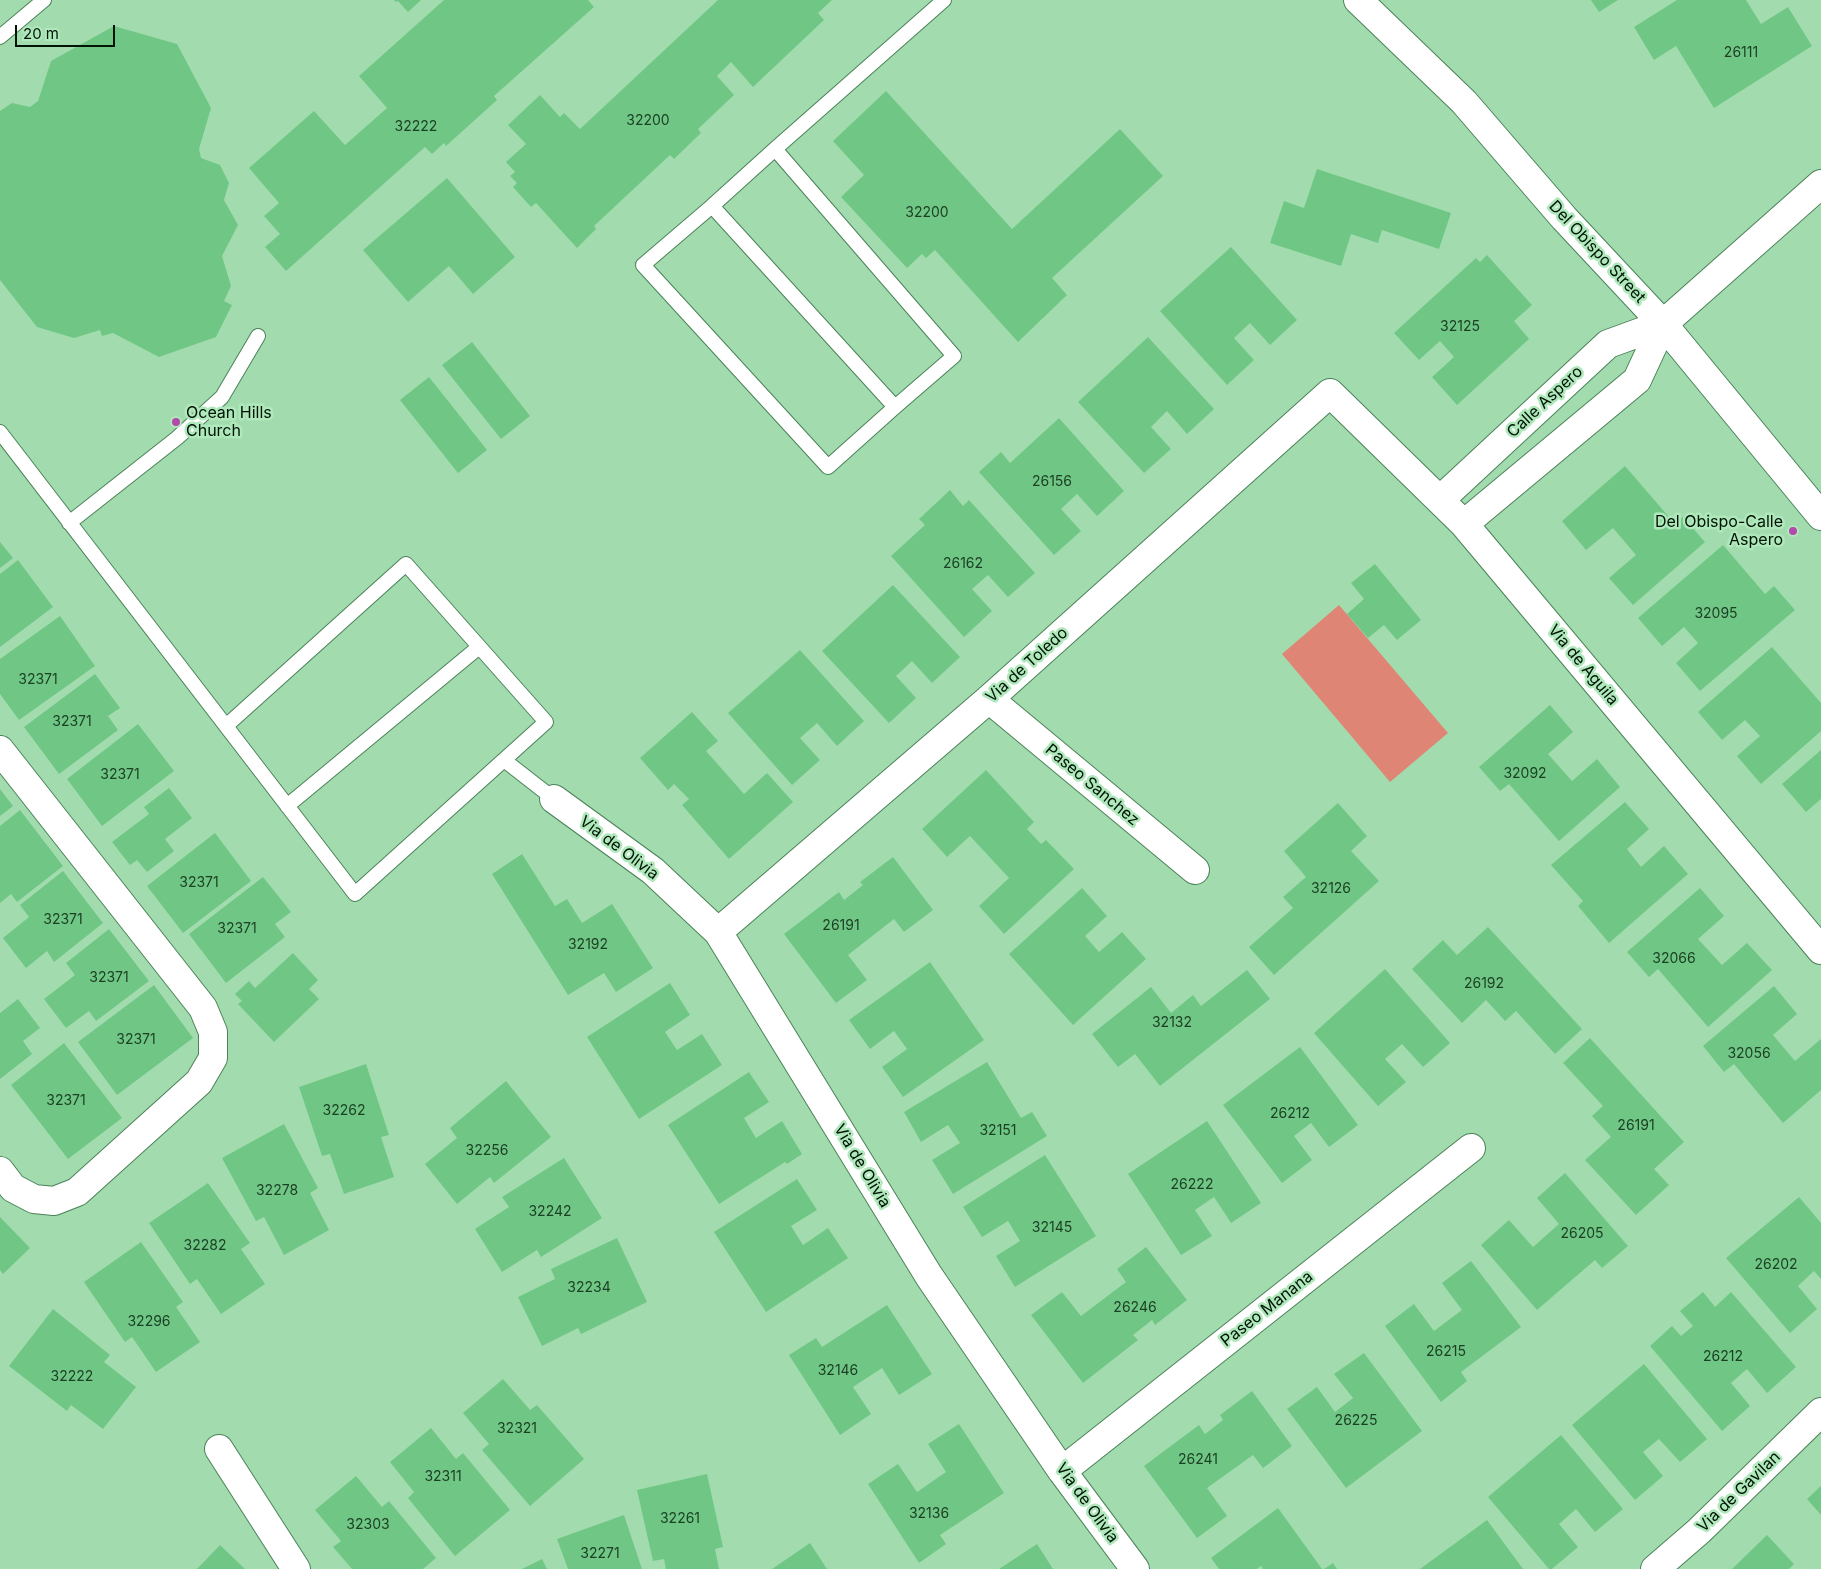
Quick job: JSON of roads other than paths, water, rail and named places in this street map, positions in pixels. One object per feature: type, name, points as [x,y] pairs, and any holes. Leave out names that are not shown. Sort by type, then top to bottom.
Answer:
[{"type":"street","name":"Del Obispo Street","points":[[1358,0],[1464,102],[1564,218],[1662,324],[1821,516]]},
{"type":"street","name":"Calle Aspero","points":[[1440,500],[1608,344],[1662,324],[1821,184]]},
{"type":"street","name":"Calle Aspero","points":[[1464,524],[1637,380],[1662,324]]},
{"type":"street","name":"Via de Aguila","points":[[1330,393],[1464,524],[1821,950]]},
{"type":"street","name":"Via de Toledo","points":[[718,932],[988,699],[1330,393]]},
{"type":"street","name":"Paseo Sanchez","points":[[988,699],[1194,870]]},
{"type":"street","points":[[0,750],[203,1008],[213,1032],[213,1058],[199,1082],[77,1192],[54,1201],[34,1199],[13,1188],[0,1171]]},
{"type":"street","name":"Via de Olivia","points":[[554,799],[653,871],[718,932],[929,1276],[1062,1471],[1135,1569]]},
{"type":"street","name":"Paseo Manana","points":[[1062,1471],[1471,1148]]},
{"type":"street","name":"Via de Gavilan","points":[[1655,1569],[1699,1531],[1821,1412]]},
{"type":"street","points":[[219,1449],[296,1569]]},
{"type":"lane","points":[[0,37],[44,0]]},
{"type":"lane","points":[[775,150],[954,356],[828,467],[643,265],[944,0]]},
{"type":"lane","points":[[712,206],[895,407]]},
{"type":"lane","points":[[70,523],[177,438],[222,397],[258,336]]},
{"type":"lane","points":[[0,432],[355,894],[546,722],[406,564],[226,726]]},
{"type":"lane","points":[[287,806],[479,647]]},
{"type":"lane","points":[[504,760],[554,799]]},
{"type":"place","name":"Ocean Hills Church","points":[[176,422]]},
{"type":"place","name":"Del Obispo-Calle Aspero","points":[[1793,531]]}]
